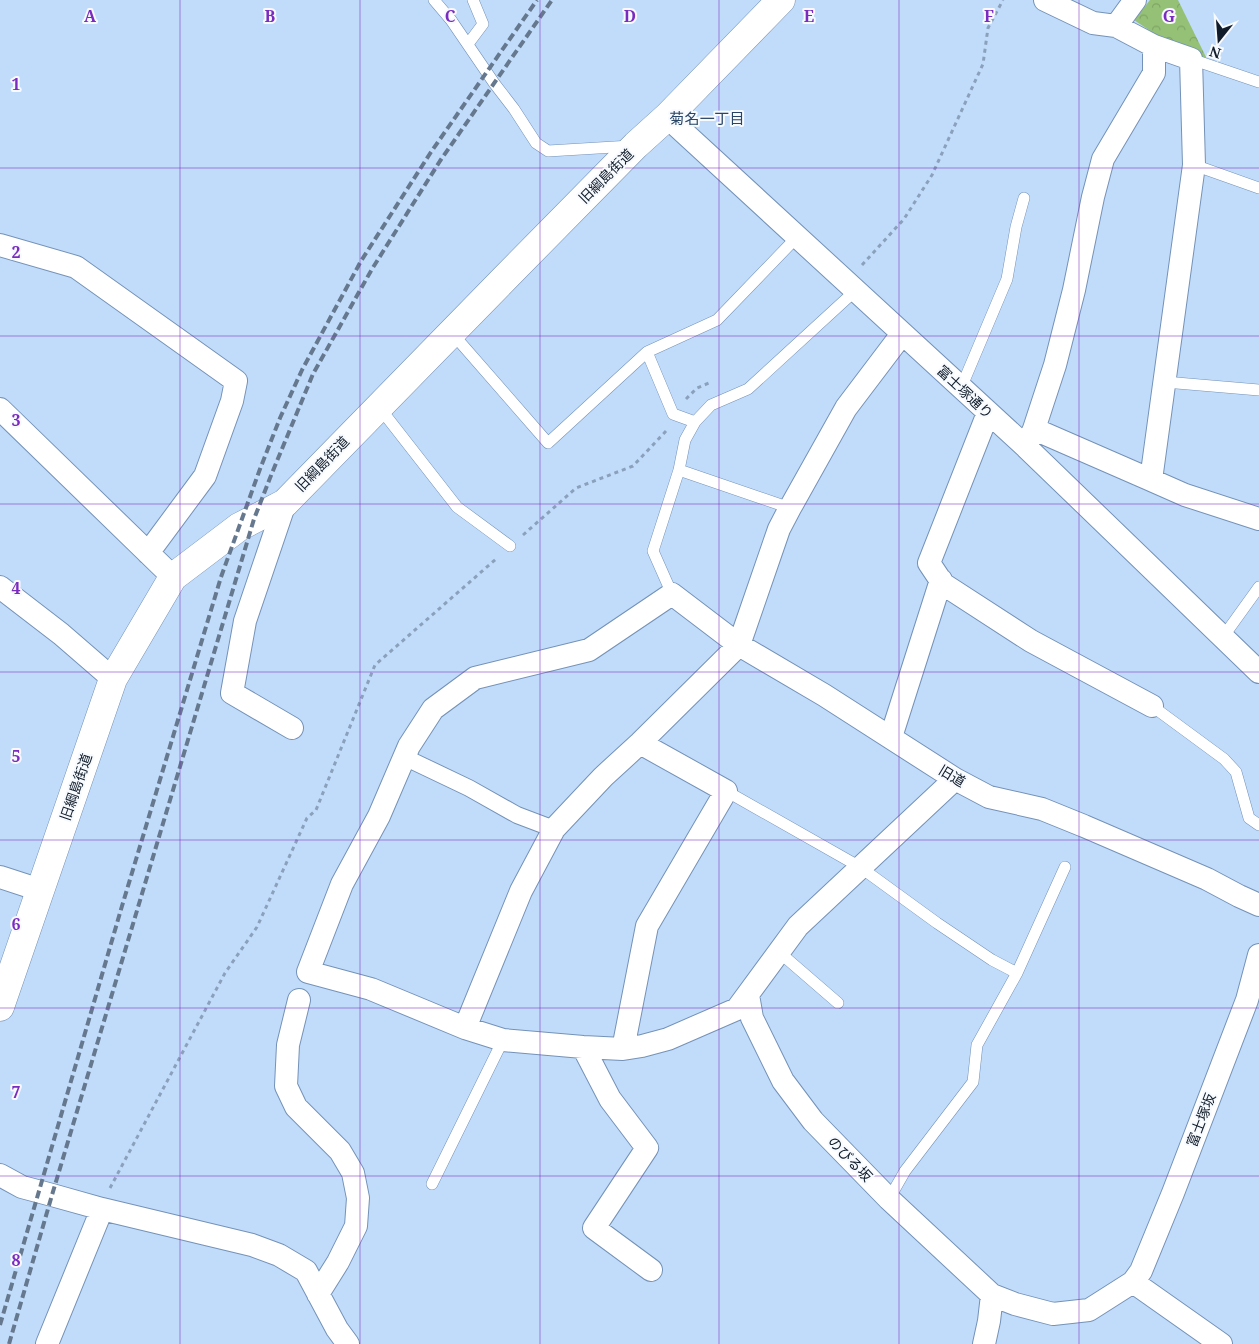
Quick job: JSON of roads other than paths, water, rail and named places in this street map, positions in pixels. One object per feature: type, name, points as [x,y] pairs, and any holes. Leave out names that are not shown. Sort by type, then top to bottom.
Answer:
[{"type":"street","name":"旧綱島街道","points":[[0,1007],[113,679],[173,577],[239,527],[284,503],[781,0]]},
{"type":"street","points":[[1045,0],[1093,23],[1116,26],[1154,46],[1191,58],[1194,165],[1151,480]]},
{"type":"street","points":[[1116,26],[1135,0]]},
{"type":"street","points":[[1154,46],[1154,73],[1103,159],[1055,365],[1030,438],[1151,480],[1185,495],[1259,518]]},
{"type":"street","name":"富士塚通り","points":[[667,117],[988,414],[1030,438],[1259,672]]},
{"type":"street","points":[[0,245],[76,267],[236,380],[232,401],[205,476],[148,553]]},
{"type":"street","points":[[465,1028],[520,890],[554,829],[603,777],[739,645],[779,529],[790,508],[846,408],[902,334]]},
{"type":"street","points":[[0,409],[173,577]]},
{"type":"street","points":[[988,414],[929,563],[943,584],[1031,641],[1152,706]]},
{"type":"street","points":[[284,503],[245,621],[232,692],[292,728]]},
{"type":"street","points":[[891,737],[941,580]]},
{"type":"street","points":[[0,587],[61,634],[113,679]]},
{"type":"street","points":[[672,594],[589,650],[476,678],[433,709],[409,746],[379,816],[342,884],[308,972],[371,990],[465,1028],[503,1040],[623,1049],[668,1039],[737,1009],[798,926],[955,779]]},
{"type":"street","name":"旧道","points":[[672,594],[739,645],[891,737],[955,779],[990,797],[1042,809],[1084,826],[1207,879],[1259,905]]},
{"type":"street","points":[[623,1049],[647,926],[726,791],[640,743]]},
{"type":"street","points":[[404,757],[469,788],[517,815],[554,829]]},
{"type":"street","points":[[0,877],[40,890]]},
{"type":"street","name":"富士塚坂","points":[[1133,1282],[1141,1271],[1174,1193],[1247,1000],[1259,955]]},
{"type":"street","name":"のびる坂","points":[[748,995],[752,1018],[782,1081],[813,1121],[888,1199],[992,1295]]},
{"type":"street","points":[[299,1000],[288,1045],[286,1086],[296,1107],[340,1151],[353,1173],[358,1198],[356,1226],[338,1262],[318,1294]]},
{"type":"street","points":[[584,1047],[610,1099],[647,1148],[594,1228],[651,1270]]},
{"type":"street","points":[[0,1175],[22,1187],[102,1209],[252,1245],[279,1254],[306,1271],[337,1329],[348,1344]]},
{"type":"street","points":[[47,1344],[102,1209]]},
{"type":"street","points":[[984,1344],[990,1322],[992,1295],[1016,1304],[1054,1314],[1089,1310],[1133,1282],[1221,1344]]},
{"type":"lane","points":[[434,0],[451,20],[536,143],[548,151],[636,145]]},
{"type":"lane","points":[[468,44],[483,24],[473,0]]},
{"type":"lane","points":[[1191,58],[1259,82]]},
{"type":"lane","points":[[1194,165],[1259,188]]},
{"type":"lane","points":[[961,388],[1007,279],[1016,228],[1024,198]]},
{"type":"lane","points":[[451,332],[548,443],[647,352],[717,320],[797,237]]},
{"type":"lane","points":[[672,594],[653,550],[679,470],[686,440],[695,422],[711,405],[748,389],[855,291]]},
{"type":"lane","points":[[647,352],[673,414],[695,422]]},
{"type":"lane","points":[[1165,382],[1259,390]]},
{"type":"lane","points":[[379,407],[457,507],[510,546]]},
{"type":"lane","points":[[679,470],[790,508]]},
{"type":"lane","points":[[1223,637],[1259,587]]},
{"type":"lane","points":[[1152,706],[1224,759],[1236,772],[1249,818],[1259,825]]},
{"type":"lane","points":[[726,791],[860,867],[953,934],[992,960],[1017,973]]},
{"type":"lane","points":[[888,1199],[905,1171],[973,1082],[977,1045],[1017,973],[1065,868]]},
{"type":"lane","points":[[778,952],[838,1003]]},
{"type":"lane","points":[[432,1184],[503,1040]]},
{"type":"railway","points":[[0,1325],[122,906],[221,577],[280,418],[302,370],[361,261],[431,152],[537,0]]},
{"type":"railway","points":[[9,1344],[254,519],[272,473],[313,374],[372,269],[440,161],[552,0]]},
{"type":"district","name":"菊名一丁目","points":[[707,119]]}]
